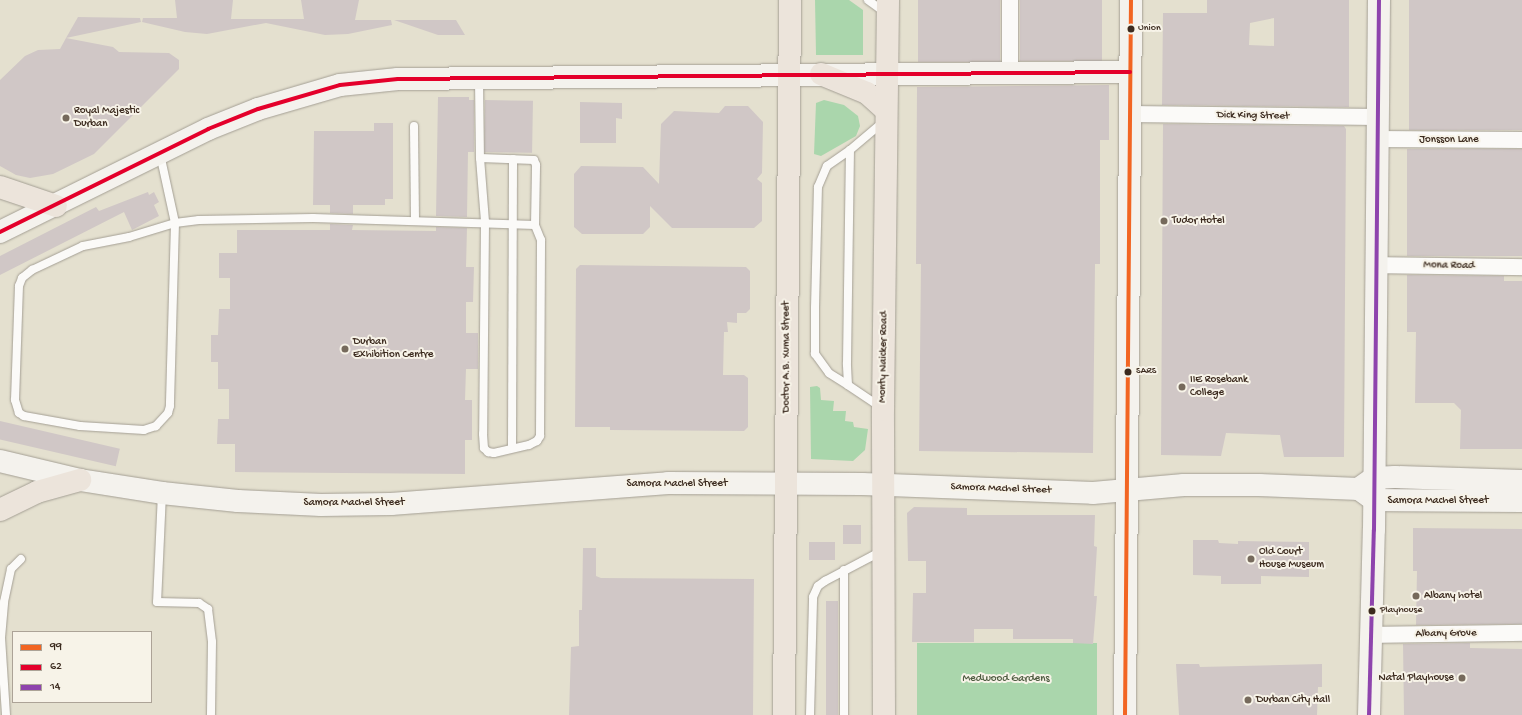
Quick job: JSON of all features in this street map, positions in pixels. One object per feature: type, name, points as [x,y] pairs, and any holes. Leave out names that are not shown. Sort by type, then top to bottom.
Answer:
[{"type":"main road","name":"Doctor A.B. Xuma Street","points":[[784,715],[790,0]]},
{"type":"main road","points":[[1125,715],[1131,0]]},
{"type":"main road","points":[[1370,715],[1371,635],[1369,489],[1376,265],[1379,0]]},
{"type":"main road","name":"Monty Naicker Road","points":[[884,715],[883,410],[888,7]]},
{"type":"main road","points":[[0,232],[56,206],[208,129],[258,109],[340,85],[398,79],[479,79],[789,73],[887,74],[1130,72]]},
{"type":"main road","points":[[821,74],[867,93],[886,114]]},
{"type":"main road","points":[[0,187],[56,206]]},
{"type":"main road","name":"Samora Machel Street","points":[[0,461],[80,480],[162,493],[238,501],[384,504],[508,496],[623,484],[884,485],[1093,493],[1184,485],[1515,491]]},
{"type":"main road","points":[[0,510],[37,492],[80,480]]},
{"type":"street","points":[[1010,0],[1010,72]]},
{"type":"street","name":"Dick King Street","points":[[1130,114],[1377,118]]},
{"type":"street","name":"Jonsson Lane","points":[[1377,139],[1522,140]]},
{"type":"street","name":"Mona Road","points":[[1376,265],[1522,267]]},
{"type":"street","name":"Albany Grove","points":[[1371,635],[1522,633]]},
{"type":"lane","points":[[868,0],[888,7]]},
{"type":"lane","points":[[479,79],[480,158],[485,222],[484,448],[488,452],[494,453],[529,445],[537,442],[540,436],[541,240],[535,225],[536,165],[530,159],[480,158]]},
{"type":"lane","points":[[883,410],[829,373],[815,354],[815,308],[818,187],[827,166],[850,150],[886,114]]},
{"type":"lane","points":[[414,126],[415,221]]},
{"type":"lane","points":[[848,385],[850,150]]},
{"type":"lane","points":[[160,154],[175,223],[170,406],[160,422],[152,429],[144,430],[112,430],[49,422],[24,416],[19,413],[15,400],[17,294],[22,278],[32,270],[83,246],[128,237],[175,223],[244,218],[485,222],[535,225]]},
{"type":"lane","points":[[512,448],[514,223],[513,159]]},
{"type":"lane","points":[[162,493],[157,602],[199,603],[208,609],[212,642],[211,715]]},
{"type":"lane","points":[[810,715],[812,597],[818,586],[844,570],[884,550]]},
{"type":"lane","points":[[6,715],[1,638],[4,602],[11,569],[21,559]]},
{"type":"lane","points":[[844,570],[844,715]]},
{"type":"green space","points":[[815,0],[849,0],[863,10],[863,55],[816,55]]},
{"type":"green space","points":[[824,100],[844,105],[858,116],[860,126],[856,136],[821,156],[814,154],[816,103]]},
{"type":"green space","points":[[817,386],[820,388],[821,400],[834,401],[833,411],[846,411],[845,421],[853,422],[854,427],[868,429],[865,450],[853,461],[811,459],[810,387]]},
{"type":"green space","name":"Medwood Gardens","points":[[917,643],[1097,643],[1097,715],[917,715]]},
{"type":"building","points":[[175,0],[233,0],[231,19],[304,19],[301,0],[359,0],[355,20],[391,20],[392,25],[348,34],[325,35],[266,23],[207,34],[185,32],[142,22],[143,18],[177,18]]},
{"type":"building","points":[[918,0],[1000,0],[1000,62],[918,62]]},
{"type":"building","points":[[1020,0],[1102,0],[1102,61],[1020,61]]},
{"type":"building","points":[[1207,0],[1349,0],[1349,107],[1162,105],[1163,13],[1207,13]],"holes":[[[1274,18],[1274,46],[1249,45],[1250,23]]]},
{"type":"building","points":[[1409,0],[1522,0],[1522,130],[1409,130]]},
{"type":"building","points":[[78,17],[140,18],[141,22],[66,38]]},
{"type":"building","points":[[394,20],[456,20],[465,35],[438,35]]},
{"type":"building","name":"Royal Majestic Durban","points":[[66,38],[113,47],[119,52],[169,53],[179,60],[179,69],[94,154],[53,174],[30,178],[16,175],[0,166],[0,80],[25,56],[38,50],[60,49]]},
{"type":"building","points":[[1109,85],[1109,140],[1100,140],[1100,264],[1095,264],[1093,453],[919,451],[921,264],[916,264],[917,87]]},
{"type":"building","points":[[438,97],[469,97],[469,100],[474,100],[474,152],[468,152],[467,217],[436,216]]},
{"type":"building","points":[[485,100],[533,101],[532,153],[484,152]]},
{"type":"building","points":[[580,102],[622,103],[622,119],[616,118],[616,143],[580,143]]},
{"type":"building","points":[[725,106],[748,106],[763,122],[762,173],[757,179],[762,183],[762,221],[754,228],[672,228],[650,206],[650,227],[643,234],[582,234],[574,227],[574,174],[581,166],[643,167],[659,184],[661,124],[674,111],[719,113]]},
{"type":"building","points":[[374,123],[393,123],[393,199],[385,199],[385,205],[353,205],[353,214],[330,213],[330,205],[313,205],[314,131],[374,131]]},
{"type":"building","points":[[1163,124],[1344,126],[1346,129],[1344,457],[1284,457],[1280,435],[1226,433],[1221,456],[1161,455]]},
{"type":"building","points":[[1407,149],[1522,149],[1522,256],[1407,256]]},
{"type":"building","points":[[148,192],[149,195],[154,192],[159,202],[154,205],[159,216],[132,230],[124,212],[0,275],[0,256],[96,207],[99,211]]},
{"type":"building","name":"Durban Exhibition Centre","points":[[330,224],[353,225],[352,230],[436,231],[436,227],[467,228],[466,267],[474,267],[473,302],[466,302],[466,333],[478,333],[478,369],[466,369],[465,400],[472,400],[472,440],[465,440],[465,474],[235,472],[235,444],[217,444],[218,419],[229,419],[229,389],[218,389],[218,362],[211,362],[211,335],[218,335],[219,309],[230,309],[230,278],[219,278],[219,253],[237,253],[237,230],[330,230]]},
{"type":"building","points":[[580,265],[746,267],[750,271],[750,309],[746,313],[737,313],[737,323],[727,322],[728,332],[724,332],[723,375],[744,375],[748,378],[748,427],[744,431],[610,430],[610,427],[575,427],[576,269]]},
{"type":"building","points":[[1407,275],[1504,276],[1504,281],[1522,281],[1522,449],[1460,449],[1461,410],[1454,403],[1415,403],[1416,332],[1407,332]]},
{"type":"building","points":[[0,421],[120,449],[116,466],[0,439]]},
{"type":"building","points":[[914,507],[967,508],[967,515],[1095,515],[1094,546],[1097,547],[1094,596],[1097,596],[1093,644],[1073,643],[1073,639],[1013,639],[1013,629],[974,629],[974,642],[912,642],[913,593],[926,593],[926,561],[908,561],[907,513]]},
{"type":"building","points":[[843,525],[861,525],[861,544],[843,544]]},
{"type":"building","points":[[1413,528],[1522,529],[1522,624],[1416,625],[1417,571],[1413,571]]},
{"type":"building","name":"Old Court House Museum","points":[[1193,540],[1218,540],[1219,543],[1238,544],[1238,541],[1309,542],[1309,577],[1261,576],[1261,584],[1221,584],[1221,576],[1193,575]]},
{"type":"building","points":[[809,542],[835,542],[835,560],[809,560]]},
{"type":"building","points":[[583,548],[596,548],[596,576],[601,578],[754,579],[753,715],[569,715],[571,647],[579,646],[579,610],[582,610]]},
{"type":"building","points":[[826,601],[838,601],[838,715],[826,715]]},
{"type":"building","name":"Natal Playhouse","points":[[1470,643],[1470,648],[1522,649],[1522,715],[1404,715],[1403,644]]},
{"type":"building","name":"Durban City Hall","points":[[1176,664],[1199,664],[1200,667],[1322,664],[1322,687],[1318,687],[1317,715],[1179,715]]},
{"type":"transit line","name":"99","points":[[1125,715],[1131,0]]},
{"type":"transit line","name":"14","points":[[1369,715],[1374,530],[1379,0]]},
{"type":"transit line","name":"62","points":[[0,232],[208,129],[258,109],[340,85],[398,79],[1130,72]]},
{"type":"place","name":"Union","points":[[1131,29]]},
{"type":"place","name":"Royal Majestic Durban","points":[[66,118]]},
{"type":"place","name":"Tudor Hotel","points":[[1164,221]]},
{"type":"place","name":"Durban Exhibition Centre","points":[[345,349]]},
{"type":"place","name":"SARS","points":[[1128,372]]},
{"type":"place","name":"IIE Rosebank College","points":[[1182,387]]},
{"type":"place","name":"Old Court House Museum","points":[[1251,559]]},
{"type":"place","name":"Albany hotel","points":[[1416,596]]},
{"type":"place","name":"Playhouse","points":[[1372,611]]},
{"type":"place","name":"Natal Playhouse","points":[[1462,678]]},
{"type":"place","name":"Durban City Hall","points":[[1248,700]]}]
